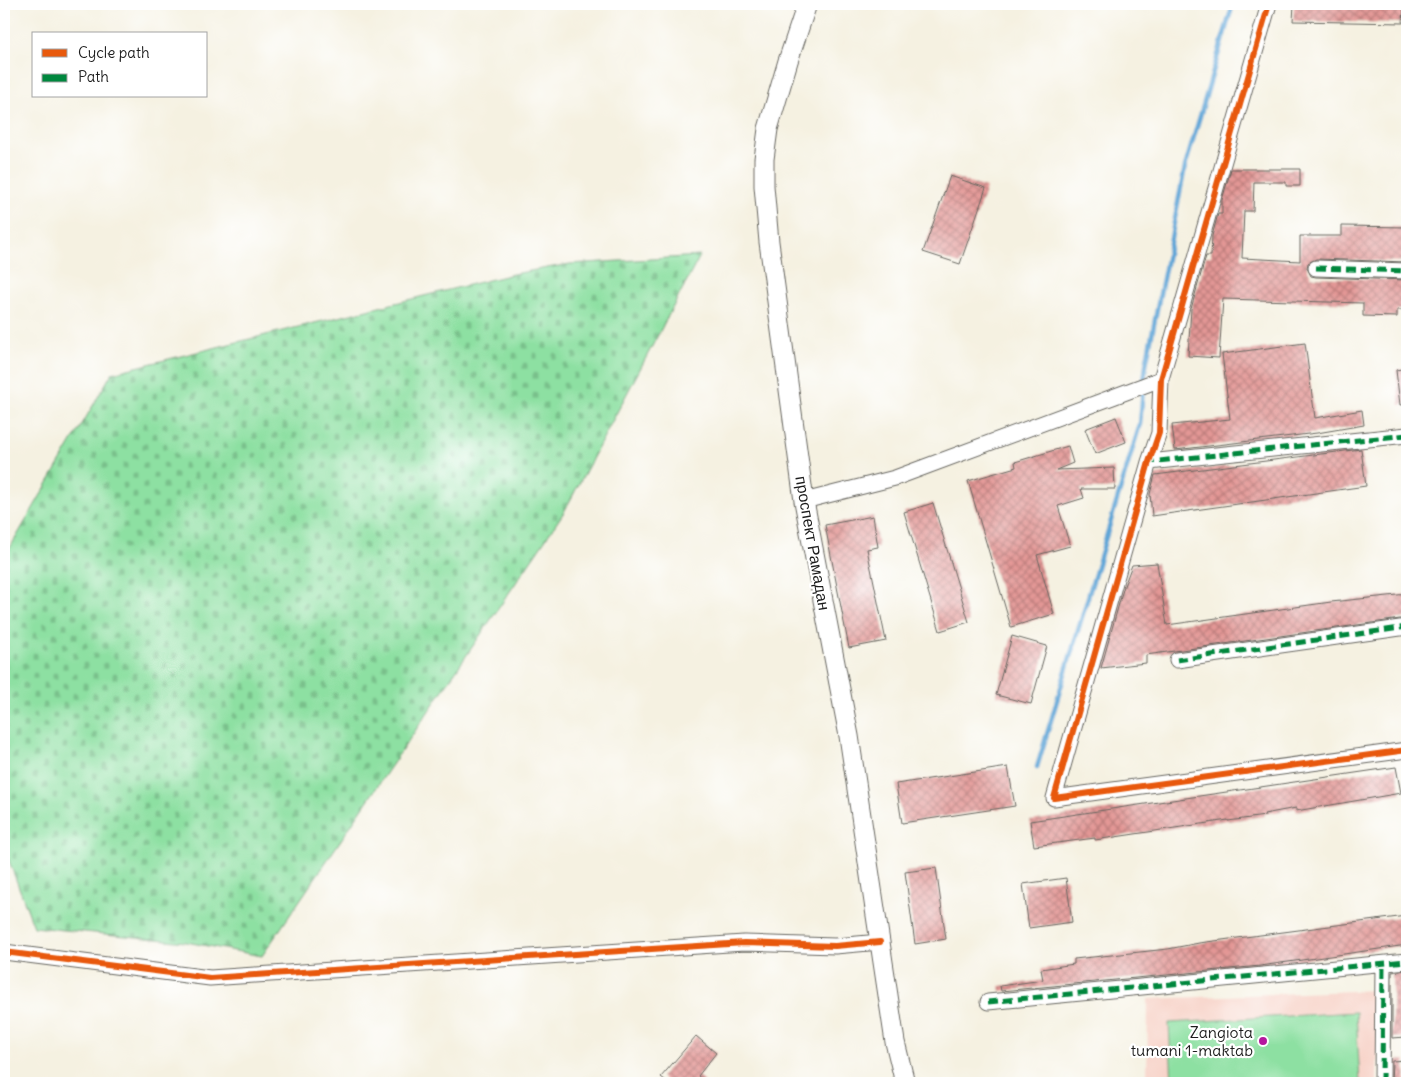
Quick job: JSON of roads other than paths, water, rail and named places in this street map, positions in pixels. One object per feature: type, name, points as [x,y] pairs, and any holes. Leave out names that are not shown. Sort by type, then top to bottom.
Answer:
[{"type":"main road","name":"проспект Рамадан","points":[[807,4],[768,129],[764,159],[764,186],[769,242],[804,501],[849,736],[895,1042],[905,1083]]},
{"type":"street","points":[[1269,4],[1155,381],[1160,433],[1149,462],[1054,798],[1407,750]]},
{"type":"street","points":[[1316,268],[1407,271]]},
{"type":"street","points":[[804,501],[895,478],[1155,381]]},
{"type":"street","points":[[1149,462],[1407,435]]},
{"type":"street","points":[[1177,660],[1407,627]]},
{"type":"street","points":[[4,952],[210,978],[744,943],[835,946],[880,942]]},
{"type":"street","points":[[988,1002],[1407,961]]},
{"type":"street","points":[[1382,1083],[1383,964]]},
{"type":"waterway","points":[[1144,381],[1185,167],[1233,4]]},
{"type":"waterway","points":[[1037,767],[1140,424],[1143,389]]},
{"type":"place","name":"Zangiota tumani 1-maktab","points":[[1263,1041]]}]
